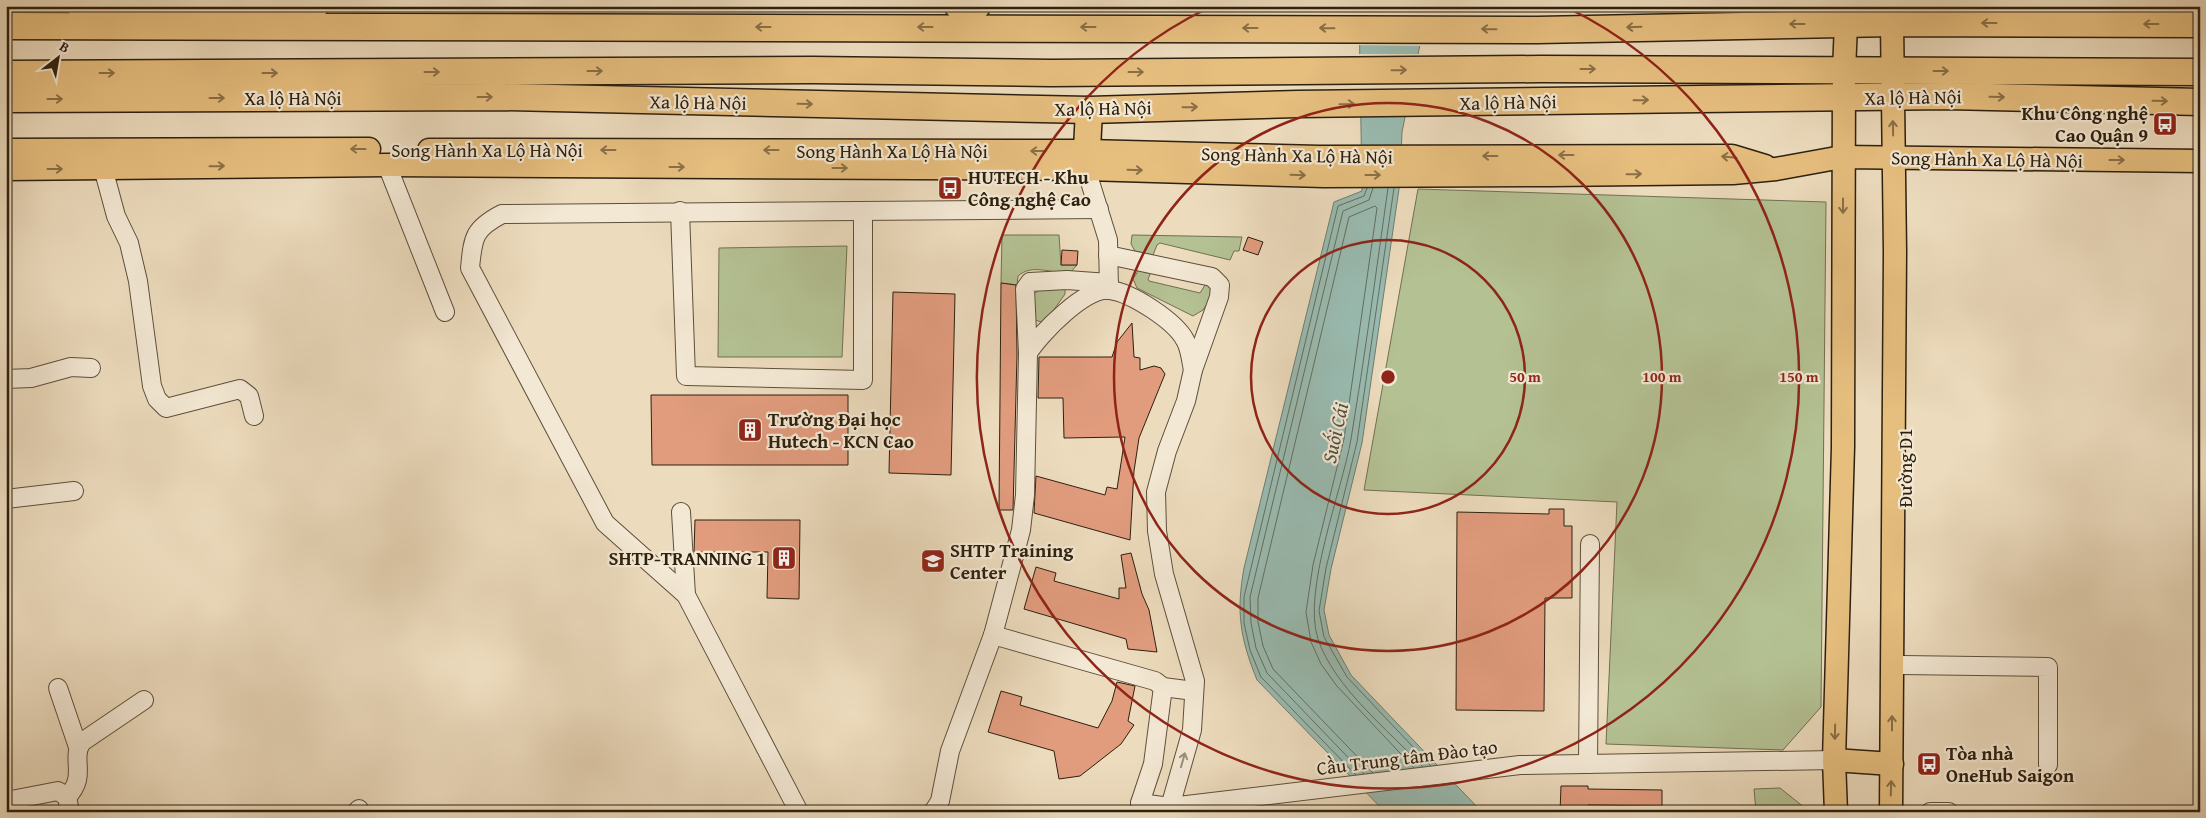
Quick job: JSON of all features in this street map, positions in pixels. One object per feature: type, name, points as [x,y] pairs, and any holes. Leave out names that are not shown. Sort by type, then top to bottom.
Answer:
[{"type":"highway","points":[[6,8],[316,6]]},
{"type":"highway","points":[[958,6],[974,12]]},
{"type":"highway","points":[[6,26],[974,12],[1299,28],[1538,30],[1851,15],[2200,24]]},
{"type":"highway","name":"Xa lộ Hà Nội","points":[[6,74],[792,70],[1051,73],[1540,69],[2200,72]]},
{"type":"highway","points":[[1743,69],[1794,98]]},
{"type":"highway","name":"Xa lộ Hà Nội","points":[[6,99],[503,97],[1089,110],[1298,104],[1948,96],[2200,102]]},
{"type":"highway","points":[[1087,160],[1089,110]]},
{"type":"main road","points":[[1836,812],[1834,760],[1843,404],[1842,157],[1844,71],[1851,15]]},
{"type":"main road","name":"Đường D1","points":[[1888,15],[1893,97],[1895,252],[1896,674],[1891,812]]},
{"type":"main road","name":"Song Hành Xa Lộ Hà Nội","points":[[6,150],[1087,160],[1321,166],[1550,175],[1733,173],[1776,169],[1842,157],[2200,161]]},
{"type":"main road","name":"Song Hành Xa Lộ Hà Nội","points":[[1321,166],[1539,155],[1732,156],[1776,169]]},
{"type":"main road","name":"Song Hành Xa Lộ Hà Nội","points":[[6,169],[1087,160]]},
{"type":"main road","points":[[1834,760],[1892,764]]},
{"type":"street","points":[[1087,160],[1108,240],[1109,287]]},
{"type":"street","points":[[387,165],[445,312]]},
{"type":"street","points":[[103,168],[116,216],[129,244],[138,281],[152,386],[157,399],[166,408],[240,389],[250,396],[254,416]]},
{"type":"street","points":[[799,812],[686,596],[605,523],[470,268],[472,239],[487,222],[502,214],[680,211],[863,212],[1099,209]]},
{"type":"street","points":[[680,211],[686,376],[863,380],[863,212]]},
{"type":"street","points":[[1108,255],[1212,276],[1220,285],[1219,297],[1193,370],[1186,401],[1167,450],[1156,492],[1156,521],[1164,574],[1195,681],[1192,730],[1168,809]]},
{"type":"street","points":[[942,808],[950,751],[993,635],[1021,530],[1025,495],[1028,353],[1025,289],[1030,282],[1067,280],[1109,287],[1136,300],[1155,311],[1172,325],[1185,340],[1193,370]]},
{"type":"street","points":[[1028,353],[1038,338],[1066,312],[1109,287]]},
{"type":"street","points":[[6,379],[32,378],[71,367],[91,368]]},
{"type":"street","points":[[6,499],[74,491]]},
{"type":"street","points":[[681,512],[686,596]]},
{"type":"street","points":[[1588,764],[1590,544]]},
{"type":"street","points":[[993,635],[1155,681],[1163,687],[1194,691]]},
{"type":"street","points":[[1896,674],[2048,667],[2048,765]]},
{"type":"street","points":[[1142,807],[1152,764],[1163,687]]},
{"type":"street","points":[[6,802],[65,800],[78,782],[78,747],[58,688]]},
{"type":"street","points":[[78,747],[82,742],[144,700]]},
{"type":"street","name":"Cầu Trung tâm Đào tạo","points":[[1142,807],[1168,809],[1201,807],[1299,792],[1520,766],[1834,760]]},
{"type":"street","points":[[1930,812],[1948,812]]},
{"type":"green space","points":[[1418,189],[1826,202],[1821,707],[1783,750],[1606,744],[1617,502],[1364,490]]},
{"type":"green space","points":[[1002,235],[1059,235],[1061,265],[1077,265],[1070,273],[1030,270],[1018,276],[1017,285],[1001,283]]},
{"type":"green space","points":[[1132,235],[1242,237],[1239,251],[1234,251],[1230,260],[1160,243],[1157,245],[1153,255],[1135,251],[1131,244]]},
{"type":"green space","points":[[847,246],[842,357],[718,357],[719,248]]},
{"type":"green space","points":[[1140,268],[1152,270],[1149,281],[1200,293],[1207,282],[1214,293],[1203,310],[1193,316],[1137,288],[1133,279]]},
{"type":"green space","points":[[1065,287],[1065,294],[1048,318],[1041,322],[1030,318],[1032,295],[1039,290]]},
{"type":"green space","points":[[1780,788],[1810,812],[1756,812],[1754,789]]},
{"type":"water","name":"Suối Cái","points":[[1359,6],[1428,6],[1402,132],[1400,182],[1362,443],[1331,569],[1324,610],[1329,635],[1351,675],[1482,812],[1385,812],[1257,680],[1243,638],[1241,625],[1240,598],[1244,568],[1334,202],[1362,191]]},
{"type":"pier","points":[[1357,6],[1431,6],[1423,46],[1357,45]]},
{"type":"pier","points":[[1358,54],[1421,54],[1408,114],[1358,114]]},
{"type":"building","points":[[1248,237],[1263,242],[1258,255],[1243,250]]},
{"type":"building","points":[[1062,250],[1078,251],[1077,265],[1061,265]]},
{"type":"building","points":[[1001,283],[1016,285],[1017,355],[1013,510],[999,510]]},
{"type":"building","points":[[893,292],[955,294],[951,475],[889,473]]},
{"type":"building","points":[[1132,323],[1134,357],[1140,358],[1140,370],[1154,366],[1161,368],[1165,374],[1139,438],[1134,471],[1130,540],[1034,513],[1036,476],[1105,495],[1107,487],[1117,489],[1125,437],[1064,438],[1063,398],[1038,398],[1039,357],[1112,357],[1117,342]]},
{"type":"building","name":"Trường Đại học Hutech - KCN Cao","points":[[651,395],[848,395],[848,465],[652,465]]},
{"type":"building","points":[[1549,509],[1564,509],[1564,526],[1572,526],[1572,598],[1545,598],[1544,711],[1456,710],[1457,512],[1549,514]]},
{"type":"building","name":"SHTP-TRANNING 1","points":[[695,520],[800,520],[799,599],[767,598],[768,552],[694,552]]},
{"type":"building","points":[[1131,553],[1142,594],[1149,610],[1157,652],[1128,649],[1126,639],[1024,609],[1036,567],[1056,573],[1054,581],[1119,599],[1119,588],[1126,588],[1121,555]]},
{"type":"building","points":[[1117,682],[1135,686],[1128,721],[1134,725],[1121,744],[1080,776],[1059,779],[1054,751],[988,732],[1001,691],[1022,697],[1020,705],[1098,728],[1112,701]]},
{"type":"building","points":[[1561,786],[1588,786],[1588,789],[1662,790],[1662,806],[1588,805],[1588,812],[1560,812]]},
{"type":"place","name":"Khu Công nghệ Cao Quận 9","points":[[2165,124]]},
{"type":"place","name":"HUTECH - Khu Công nghệ Cao","points":[[950,188]]},
{"type":"place","name":"Trường Đại học Hutech - KCN Cao","points":[[750,430]]},
{"type":"place","name":"SHTP-TRANNING 1","points":[[784,558]]},
{"type":"place","name":"SHTP Training Center","points":[[933,561]]},
{"type":"place","name":"Tòa nhà OneHub Saigon","points":[[1929,764]]}]
